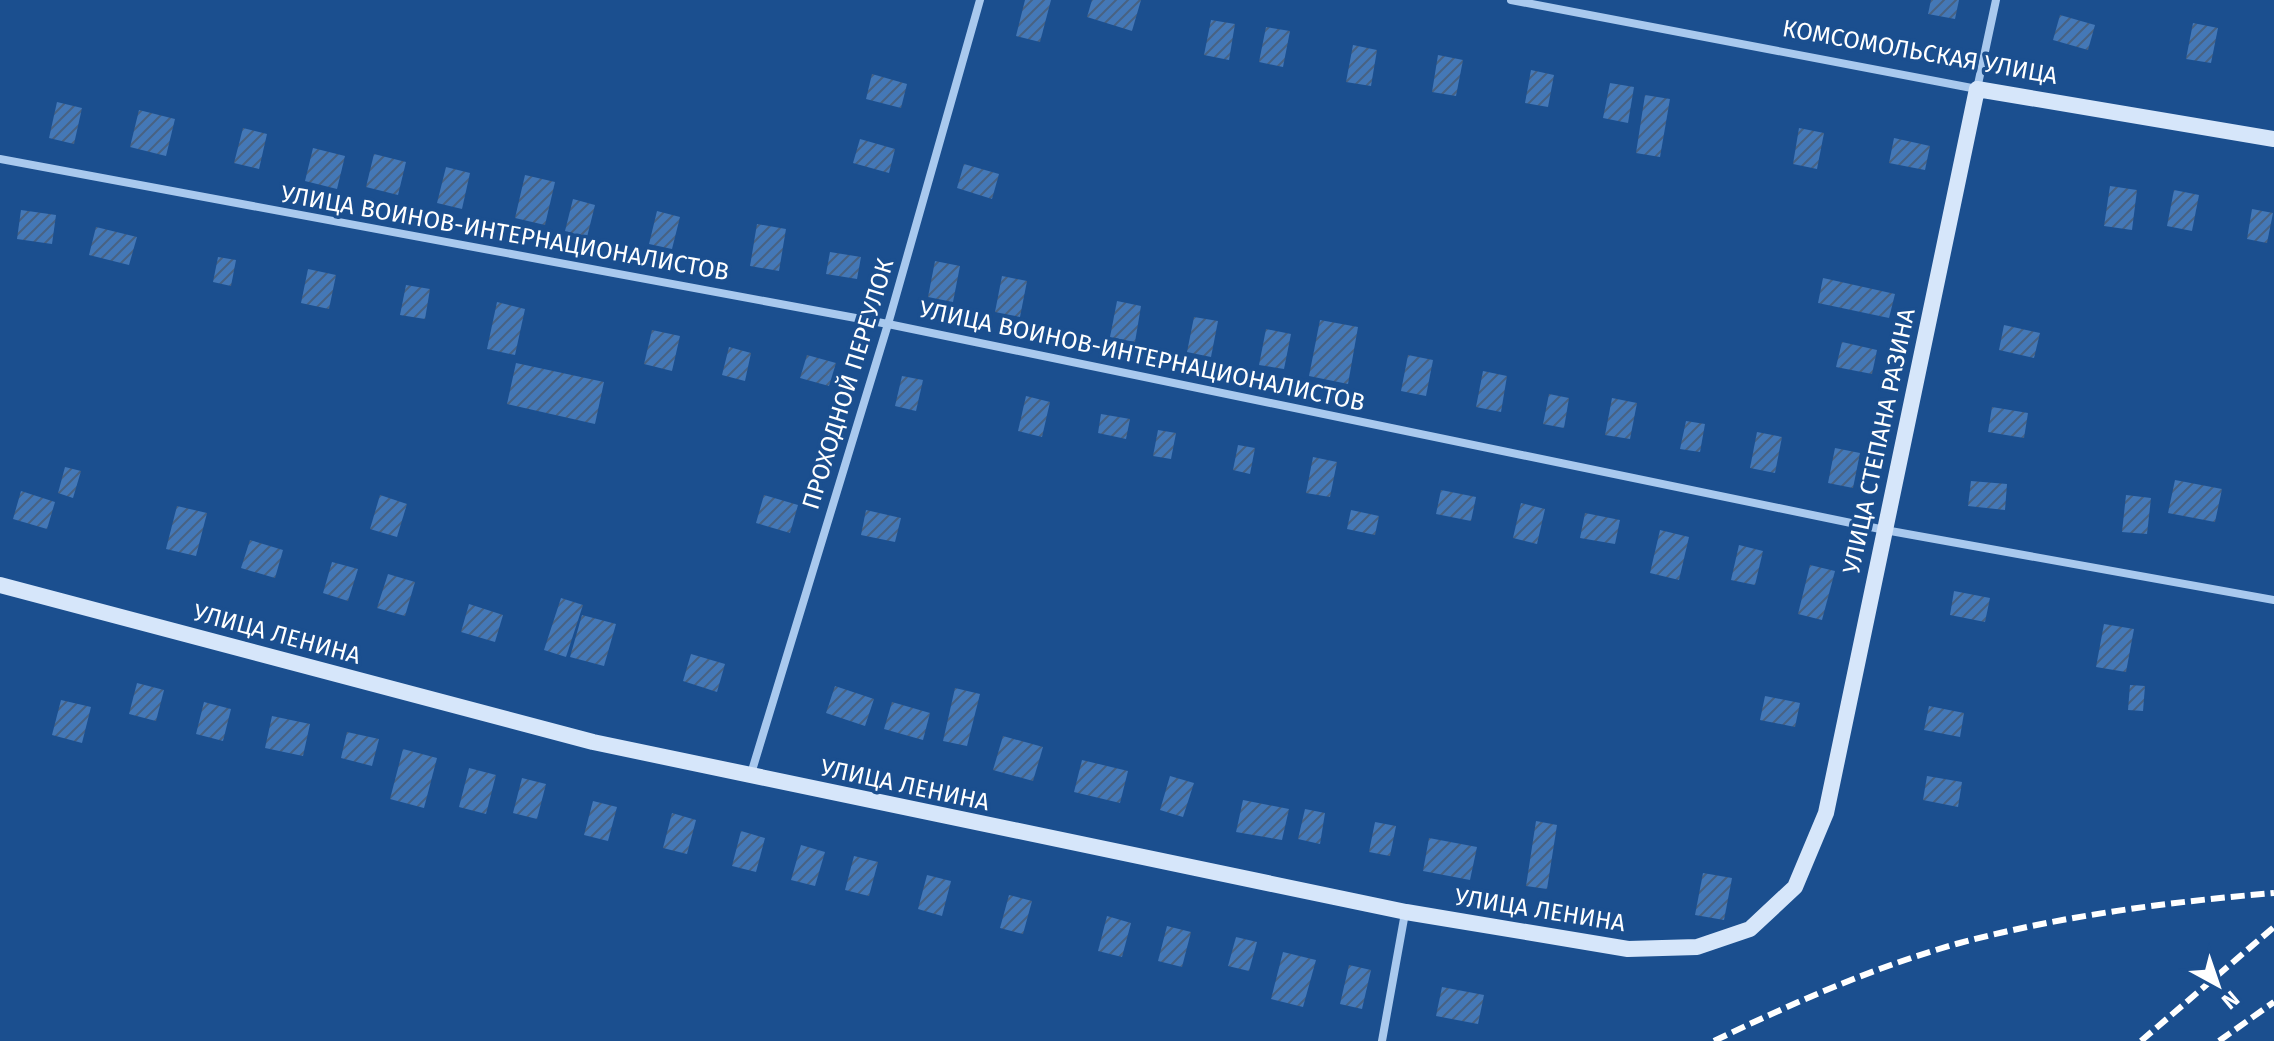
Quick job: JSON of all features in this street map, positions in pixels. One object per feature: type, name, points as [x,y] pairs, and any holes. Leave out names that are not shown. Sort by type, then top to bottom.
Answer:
[{"type":"main road","name":"КОМСОМОЛЬСКАЯ УЛИЦА","points":[[1977,89],[2274,139]]},
{"type":"main road","name":"УЛИЦА СТЕПАНА РАЗИНА","points":[[1795,887],[1826,813],[1977,89]]},
{"type":"main road","name":"УЛИЦА ЛЕНИНА","points":[[0,585],[593,742],[1406,912],[1628,949],[1697,947],[1750,929],[1795,887]]},
{"type":"street","name":"ПРОХОДНОЙ ПЕРЕУЛОК","points":[[750,777],[888,324],[980,0]]},
{"type":"street","name":"КОМСОМОЛЬСКАЯ УЛИЦА","points":[[1511,0],[1977,89]]},
{"type":"street","name":"УЛИЦА СТЕПАНА РАЗИНА","points":[[1977,89],[1996,0]]},
{"type":"street","name":"УЛИЦА ВОИНОВ-ИНТЕРНАЦИОНАЛИСТОВ","points":[[0,159],[888,324],[1885,530],[2274,600]]},
{"type":"street","points":[[1382,1041],[1406,912]]},
{"type":"building","points":[[1025,0],[1051,0],[1040,42],[1016,36]]},
{"type":"building","points":[[1092,0],[1141,0],[1132,31],[1087,17]]},
{"type":"building","points":[[1931,0],[1959,0],[1955,19],[1928,14]]},
{"type":"building","points":[[2060,15],[2095,25],[2088,50],[2053,40]]},
{"type":"building","points":[[1211,20],[1235,24],[1229,60],[1204,55]]},
{"type":"building","points":[[2193,23],[2218,28],[2211,63],[2186,59]]},
{"type":"building","points":[[1266,27],[1290,31],[1283,67],[1259,62]]},
{"type":"building","points":[[1353,45],[1377,50],[1371,86],[1346,82]]},
{"type":"building","points":[[1438,55],[1463,60],[1456,96],[1432,92]]},
{"type":"building","points":[[1531,70],[1554,75],[1548,107],[1525,103]]},
{"type":"building","points":[[872,74],[907,84],[901,108],[866,99]]},
{"type":"building","points":[[1610,83],[1634,87],[1628,123],[1603,118]]},
{"type":"building","points":[[1645,95],[1670,99],[1660,157],[1636,153]]},
{"type":"building","points":[[57,102],[82,108],[74,144],[49,138]]},
{"type":"building","points":[[139,110],[175,119],[166,156],[130,147]]},
{"type":"building","points":[[243,128],[267,134],[259,169],[234,163]]},
{"type":"building","points":[[1799,128],[1824,133],[1817,169],[1793,164]]},
{"type":"building","points":[[1894,138],[1930,146],[1925,170],[1889,163]]},
{"type":"building","points":[[860,139],[895,149],[889,173],[853,163]]},
{"type":"building","points":[[313,148],[345,156],[337,189],[305,181]]},
{"type":"building","points":[[374,154],[406,162],[398,195],[366,187]]},
{"type":"building","points":[[964,164],[999,174],[992,199],[957,188]]},
{"type":"building","points":[[446,167],[470,173],[462,209],[437,203]]},
{"type":"building","points":[[525,175],[555,182],[545,225],[515,218]]},
{"type":"building","points":[[2110,186],[2137,190],[2132,230],[2104,226]]},
{"type":"building","points":[[2174,190],[2199,195],[2192,231],[2167,226]]},
{"type":"building","points":[[573,199],[595,205],[587,237],[565,231]]},
{"type":"building","points":[[2252,209],[2273,213],[2267,243],[2247,239]]},
{"type":"building","points":[[21,210],[56,215],[52,244],[17,239]]},
{"type":"building","points":[[657,211],[680,217],[672,249],[649,244]]},
{"type":"building","points":[[757,224],[786,229],[779,271],[750,266]]},
{"type":"building","points":[[96,227],[137,237],[129,265],[89,255]]},
{"type":"building","points":[[830,252],[861,257],[857,279],[826,274]]},
{"type":"building","points":[[218,257],[236,260],[231,286],[213,282]]},
{"type":"building","points":[[935,261],[960,266],[953,302],[928,297]]},
{"type":"building","points":[[308,269],[336,275],[329,309],[301,303]]},
{"type":"building","points":[[1002,276],[1027,281],[1020,317],[995,312]]},
{"type":"building","points":[[1823,278],[1895,294],[1889,318],[1818,303]]},
{"type":"building","points":[[406,285],[430,289],[425,319],[400,315]]},
{"type":"building","points":[[1117,301],[1141,306],[1135,342],[1110,337]]},
{"type":"building","points":[[497,302],[525,309],[515,355],[487,349]]},
{"type":"building","points":[[1194,317],[1218,321],[1211,357],[1187,352]]},
{"type":"building","points":[[1320,320],[1358,327],[1348,384],[1309,376]]},
{"type":"building","points":[[2004,325],[2040,333],[2034,358],[1999,350]]},
{"type":"building","points":[[1266,329],[1291,334],[1284,369],[1259,365]]},
{"type":"building","points":[[652,330],[680,336],[672,371],[644,364]]},
{"type":"building","points":[[1842,342],[1877,350],[1872,374],[1836,367]]},
{"type":"building","points":[[729,347],[751,353],[745,381],[722,375]]},
{"type":"building","points":[[807,355],[836,363],[829,386],[800,378]]},
{"type":"building","points":[[1408,355],[1433,360],[1426,396],[1401,391]]},
{"type":"building","points":[[516,363],[604,382],[595,424],[507,404]]},
{"type":"building","points":[[1483,371],[1507,376],[1501,412],[1476,407]]},
{"type":"building","points":[[902,376],[923,380],[916,411],[895,406]]},
{"type":"building","points":[[1549,394],[1569,398],[1564,428],[1543,424]]},
{"type":"building","points":[[1026,396],[1050,402],[1042,437],[1018,431]]},
{"type":"building","points":[[1612,398],[1637,403],[1630,439],[1605,435]]},
{"type":"building","points":[[1992,407],[2028,413],[2024,438],[1988,432]]},
{"type":"building","points":[[1101,414],[1130,419],[1126,439],[1098,433]]},
{"type":"building","points":[[1686,421],[1705,424],[1700,452],[1680,449]]},
{"type":"building","points":[[1158,430],[1176,433],[1171,459],[1153,456]]},
{"type":"building","points":[[1757,432],[1782,437],[1775,473],[1750,468]]},
{"type":"building","points":[[1238,445],[1255,448],[1250,474],[1233,470]]},
{"type":"building","points":[[1835,448],[1860,453],[1853,488],[1828,483]]},
{"type":"building","points":[[1313,457],[1337,462],[1330,497],[1306,493]]},
{"type":"building","points":[[65,467],[81,471],[73,498],[58,493]]},
{"type":"building","points":[[2175,480],[2222,489],[2215,522],[2168,513]]},
{"type":"building","points":[[1971,481],[2007,484],[2005,510],[1968,506]]},
{"type":"building","points":[[1441,490],[1476,497],[1471,521],[1436,514]]},
{"type":"building","points":[[21,491],[55,502],[47,529],[13,519]]},
{"type":"building","points":[[380,495],[407,504],[397,537],[370,529]]},
{"type":"building","points":[[764,495],[798,505],[790,533],[756,523]]},
{"type":"building","points":[[2126,495],[2151,498],[2147,534],[2122,532]]},
{"type":"building","points":[[1521,503],[1545,509],[1537,544],[1513,538]]},
{"type":"building","points":[[177,506],[207,513],[196,556],[166,549]]},
{"type":"building","points":[[866,510],[901,518],[895,542],[861,535]]},
{"type":"building","points":[[1351,510],[1379,516],[1375,535],[1347,529]]},
{"type":"building","points":[[1585,513],[1620,520],[1615,544],[1580,538]]},
{"type":"building","points":[[1660,530],[1689,537],[1679,580],[1650,573]]},
{"type":"building","points":[[250,540],[283,550],[275,578],[241,568]]},
{"type":"building","points":[[1739,545],[1763,551],[1755,585],[1731,580]]},
{"type":"building","points":[[332,562],[358,569],[348,601],[323,593]]},
{"type":"building","points":[[1810,565],[1835,571],[1822,620],[1798,614]]},
{"type":"building","points":[[388,574],[415,582],[405,616],[377,608]]},
{"type":"building","points":[[1954,591],[1990,598],[1985,622],[1950,615]]},
{"type":"building","points":[[561,598],[583,605],[566,657],[544,650]]},
{"type":"building","points":[[469,604],[503,615],[495,642],[461,632]]},
{"type":"building","points":[[582,615],[616,624],[604,666],[570,657]]},
{"type":"building","points":[[2104,624],[2134,629],[2126,672],[2096,667]]},
{"type":"building","points":[[691,654],[725,664],[717,692],[683,681]]},
{"type":"building","points":[[137,683],[164,690],[156,721],[129,714]]},
{"type":"building","points":[[2130,685],[2145,686],[2143,711],[2128,710]]},
{"type":"building","points":[[835,686],[874,699],[865,726],[826,713]]},
{"type":"building","points":[[955,688],[980,694],[967,746],[943,741]]},
{"type":"building","points":[[1765,696],[1800,703],[1795,727],[1760,720]]},
{"type":"building","points":[[61,700],[91,707],[82,743],[52,735]]},
{"type":"building","points":[[204,702],[231,709],[223,741],[196,734]]},
{"type":"building","points":[[892,702],[930,713],[923,740],[884,729]]},
{"type":"building","points":[[1929,706],[1964,713],[1960,737],[1924,730]]},
{"type":"building","points":[[272,716],[310,724],[303,756],[265,748]]},
{"type":"building","points":[[347,732],[379,739],[372,766],[341,758]]},
{"type":"building","points":[[1003,736],[1043,747],[1033,781],[993,770]]},
{"type":"building","points":[[403,749],[437,758],[424,808],[390,799]]},
{"type":"building","points":[[1082,760],[1128,771],[1120,803],[1074,792]]},
{"type":"building","points":[[469,768],[496,775],[486,814],[459,807]]},
{"type":"building","points":[[1170,776],[1194,783],[1183,817],[1160,810]]},
{"type":"building","points":[[1927,776],[1962,782],[1958,807],[1923,800]]},
{"type":"building","points":[[522,778],[546,784],[537,819],[513,813]]},
{"type":"building","points":[[1243,800],[1289,809],[1282,840],[1236,832]]},
{"type":"building","points":[[593,801],[617,807],[608,841],[584,835]]},
{"type":"building","points":[[1305,809],[1325,813],[1320,844],[1298,839]]},
{"type":"building","points":[[672,813],[696,820],[687,854],[663,848]]},
{"type":"building","points":[[1536,821],[1557,825],[1547,889],[1526,886]]},
{"type":"building","points":[[1375,822],[1396,826],[1390,856],[1369,852]]},
{"type":"building","points":[[741,831],[765,838],[756,872],[732,866]]},
{"type":"building","points":[[1429,838],[1477,847],[1470,880],[1423,871]]},
{"type":"building","points":[[801,845],[825,852],[815,886],[791,880]]},
{"type":"building","points":[[854,856],[878,862],[869,896],[845,890]]},
{"type":"building","points":[[1703,873],[1732,878],[1724,920],[1695,915]]},
{"type":"building","points":[[927,875],[951,881],[942,916],[918,909]]},
{"type":"building","points":[[1009,895],[1032,901],[1023,934],[1000,928]]},
{"type":"building","points":[[1107,916],[1131,923],[1122,957],[1098,951]]},
{"type":"building","points":[[1167,926],[1191,932],[1182,967],[1158,961]]},
{"type":"building","points":[[1236,937],[1257,942],[1249,971],[1228,966]]},
{"type":"building","points":[[1283,952],[1316,960],[1303,1007],[1271,999]]},
{"type":"building","points":[[1349,965],[1371,970],[1362,1009],[1340,1004]]},
{"type":"building","points":[[1442,987],[1484,995],[1478,1024],[1436,1016]]},
{"type":"railway","points":[[1714,1041],[1833,987],[1956,944],[2034,925],[2114,911],[2274,893]]},
{"type":"railway","points":[[2141,1041],[2274,927]]},
{"type":"railway","points":[[2219,1041],[2274,1002]]}]
